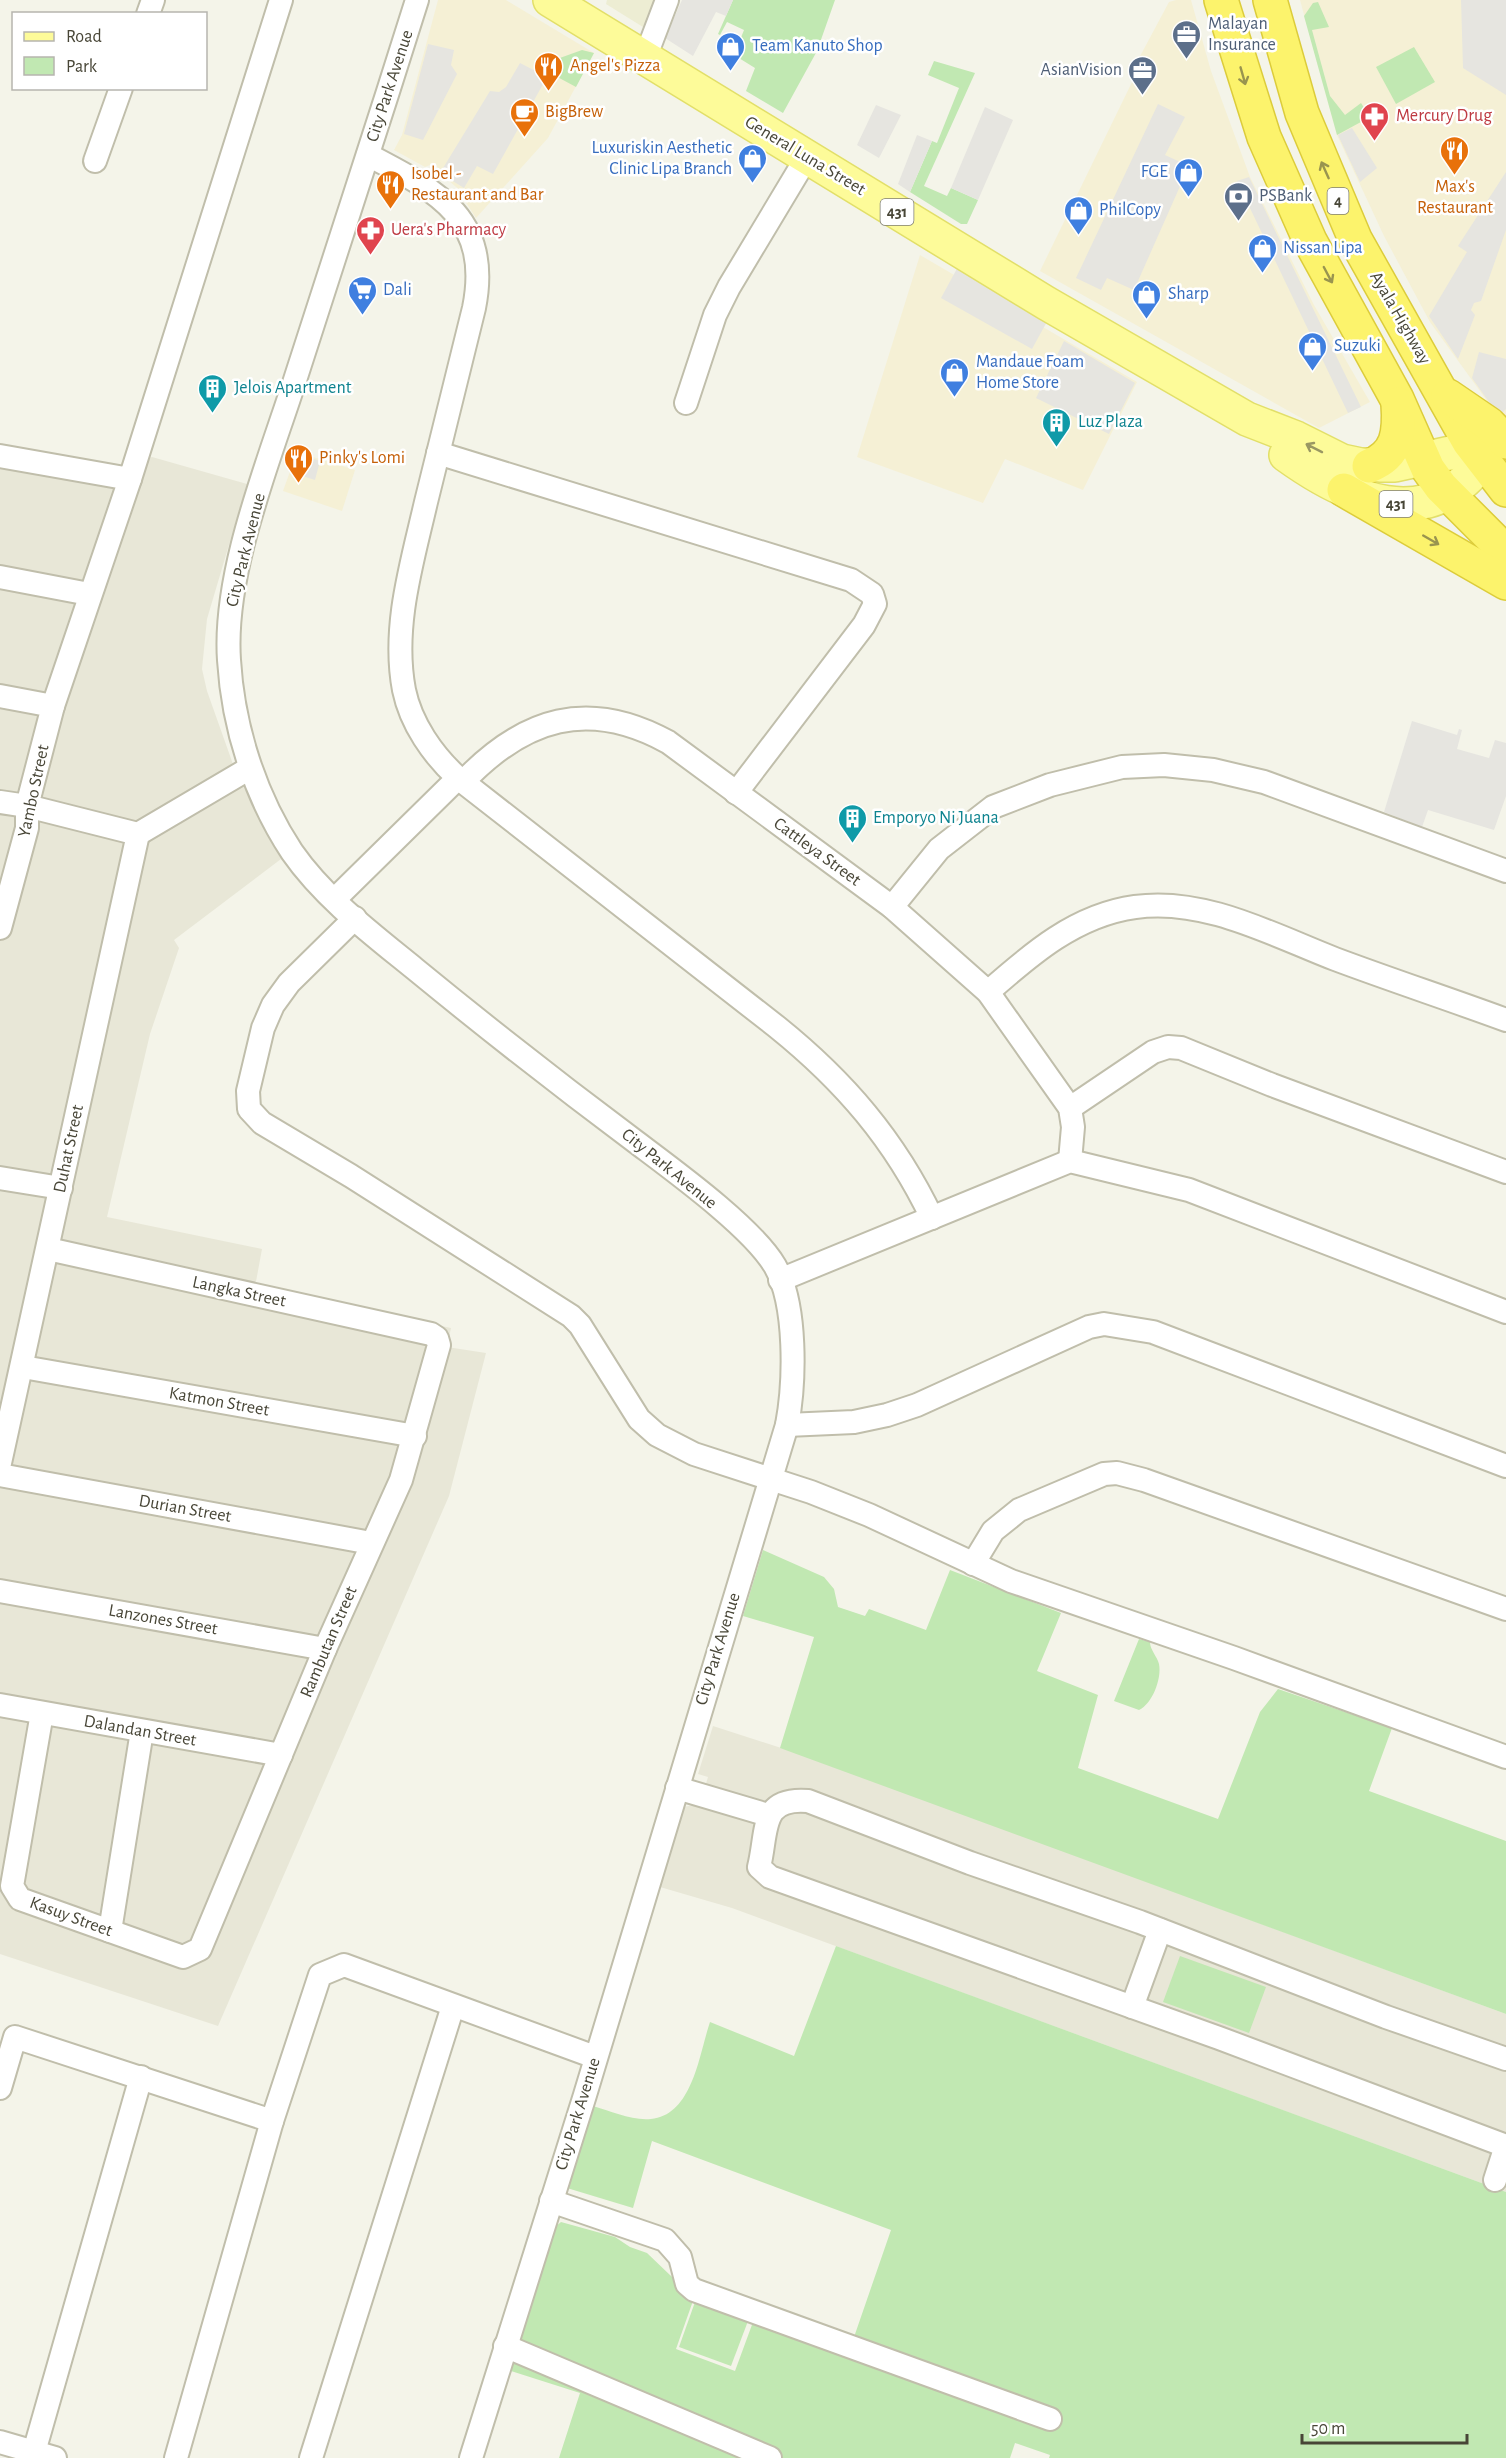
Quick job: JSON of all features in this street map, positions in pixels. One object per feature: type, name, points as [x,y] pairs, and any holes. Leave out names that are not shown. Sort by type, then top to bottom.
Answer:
[{"type":"highway","points":[[1221,0],[1246,86],[1286,192],[1324,268],[1397,399],[1423,460],[1434,479],[1448,495],[1506,552]]},
{"type":"highway","name":"Ayala Highway","points":[[1270,0],[1302,113],[1340,205],[1394,311],[1441,388],[1489,453]]},
{"type":"highway","points":[[1369,466],[1384,459],[1395,445],[1400,425],[1397,399]]},
{"type":"highway","name":"4","points":[[1489,453],[1506,490]]},
{"type":"highway","points":[[1344,490],[1506,583]]},
{"type":"main road","name":"General Luna Street","points":[[550,0],[1046,303],[1247,419],[1296,438],[1342,461],[1369,466],[1423,460],[1459,451],[1489,453]]},
{"type":"main road","name":"General Luna Street","points":[[1247,419],[1285,455],[1344,490],[1375,501],[1403,504],[1427,502],[1448,495],[1468,479],[1489,453]]},
{"type":"street","name":"Yambo Street","points":[[0,927],[27,828],[27,806],[53,706],[89,594],[130,479],[281,0]]},
{"type":"street","name":"City Park Avenue","points":[[417,0],[277,436],[233,589],[228,626],[229,662],[234,699],[250,768],[270,814],[292,852],[355,918],[483,1025],[700,1193],[768,1257],[780,1280],[788,1317],[793,1361],[793,1393],[787,1425],[769,1478],[596,2057],[471,2458]]},
{"type":"street","points":[[645,58],[667,0]]},
{"type":"street","points":[[95,161],[120,90]]},
{"type":"street","points":[[368,154],[421,182],[447,201],[466,227],[478,266],[477,294],[403,606],[401,669],[412,715],[435,754],[460,780],[777,1027],[822,1065],[853,1098],[897,1153],[912,1177],[932,1218]]},
{"type":"street","points":[[686,403],[715,315],[729,287],[807,157]]},
{"type":"street","points":[[438,453],[851,580],[872,594],[875,604],[864,625],[736,793]]},
{"type":"street","points":[[0,456],[130,479]]},
{"type":"street","points":[[0,577],[89,594]]},
{"type":"street","points":[[0,696],[53,706]]},
{"type":"street","name":"Cattleya Street","points":[[335,899],[460,780],[522,733],[538,726],[574,718],[609,719],[648,731],[668,742],[892,907],[988,992],[1070,1108]]},
{"type":"street","points":[[892,907],[939,849],[993,807],[1050,785],[1122,767],[1164,765],[1213,770],[1264,782],[1506,871]]},
{"type":"street","points":[[0,802],[27,806],[138,834],[250,768]]},
{"type":"street","name":"Duhat Street","points":[[0,1463],[23,1367],[138,834]]},
{"type":"street","points":[[988,992],[1029,956],[1067,930],[1099,915],[1136,906],[1186,908],[1240,922],[1506,1020]]},
{"type":"street","points":[[355,918],[289,983],[273,1005],[263,1028],[248,1090],[247,1101],[253,1116],[571,1316],[580,1324],[639,1419],[657,1435],[694,1454],[769,1478],[869,1515],[1025,1586],[1234,1658],[1506,1757]]},
{"type":"street","points":[[1070,1161],[1073,1127],[1070,1108],[1153,1052],[1168,1047],[1181,1048],[1272,1085],[1506,1172]]},
{"type":"street","points":[[780,1280],[1070,1161],[1189,1190],[1506,1312]]},
{"type":"street","points":[[0,1178],[61,1188]]},
{"type":"street","name":"Langka Street","points":[[48,1249],[430,1334]]},
{"type":"street","points":[[787,1425],[854,1422],[887,1416],[917,1405],[1071,1333],[1104,1324],[1153,1332],[1506,1466]]},
{"type":"street","name":"Rambutan Street","points":[[200,1949],[325,1649],[401,1480],[439,1345],[437,1338],[430,1334]]},
{"type":"street","name":"Katmon Street","points":[[23,1367],[415,1436]]},
{"type":"street","points":[[973,1564],[993,1531],[1019,1510],[1088,1479],[1117,1473],[1144,1480],[1506,1609]]},
{"type":"street","name":"Durian Street","points":[[0,1475],[371,1543]]},
{"type":"street","name":"Lanzones Street","points":[[0,1591],[325,1649]]},
{"type":"street","name":"Dalandan Street","points":[[0,1705],[281,1755]]},
{"type":"street","name":"Kasuy Street","points":[[42,1713],[12,1886],[20,1899],[183,1957],[200,1949]]},
{"type":"street","points":[[110,1931],[142,1731]]},
{"type":"street","points":[[677,1788],[768,1815]]},
{"type":"street","points":[[1495,2180],[1506,2146],[1132,2007],[770,1877],[759,1867],[768,1815],[776,1805],[785,1802],[808,1801],[970,1863],[1160,1930],[1364,2009],[1506,2059]]},
{"type":"street","points":[[1132,2007],[1160,1930]]},
{"type":"street","points":[[176,2458],[272,2121],[320,1975],[344,1965],[596,2057]]},
{"type":"street","points":[[311,2458],[453,2006]]},
{"type":"street","points":[[0,2088],[8,2035],[272,2121]]},
{"type":"street","points":[[0,2442],[45,2455],[141,2077]]},
{"type":"street","points":[[551,2201],[665,2241],[680,2257],[687,2284],[694,2290],[1050,2419]]},
{"type":"street","points":[[505,2346],[770,2458]]},
{"type":"shaded area","points":[[438,0],[506,0],[594,53],[548,138],[476,218],[461,195],[462,192],[430,165],[425,167],[394,150],[402,135]]},
{"type":"shaded area","points":[[607,0],[655,0],[643,27],[606,4]]},
{"type":"shaded area","points":[[682,0],[733,0],[726,16],[716,12],[693,56],[665,38]]},
{"type":"shaded area","points":[[1191,0],[1211,71],[1250,177],[1314,305],[1370,402],[1319,428],[1040,271],[1134,78],[1130,75],[1169,2]]},
{"type":"shaded area","points":[[1300,0],[1506,0],[1506,427],[1430,322],[1384,236],[1337,135]]},
{"type":"shaded area","points":[[1461,0],[1506,0],[1506,95],[1463,68]]},
{"type":"shaded area","points":[[428,44],[454,50],[451,65],[457,74],[423,140],[404,134]]},
{"type":"shaded area","points":[[520,63],[547,77],[493,174],[477,166],[464,188],[440,173],[490,91],[499,92],[506,87]]},
{"type":"shaded area","points":[[1158,104],[1185,117],[1165,155],[1189,166],[1134,290],[1107,278],[1101,290],[1076,278]]},
{"type":"shaded area","points":[[876,105],[901,115],[879,158],[857,145]]},
{"type":"shaded area","points":[[985,107],[1013,120],[978,200],[951,188]]},
{"type":"shaded area","points":[[1352,128],[1377,168],[1360,182],[1338,135]]},
{"type":"shaded area","points":[[917,135],[932,141],[910,192],[898,184]]},
{"type":"shaded area","points":[[1506,172],[1506,230],[1481,301],[1474,303],[1471,310],[1475,315],[1458,359],[1429,316],[1467,252],[1458,246]]},
{"type":"shaded area","points":[[1249,177],[1361,407],[1348,413],[1237,181]]},
{"type":"shaded area","points":[[966,252],[1055,307],[1032,349],[941,298]]},
{"type":"shaded area","points":[[920,255],[1137,382],[1083,490],[1005,459],[983,503],[857,457]]},
{"type":"shaded area","points":[[1064,341],[1135,383],[1109,434],[1036,398]]},
{"type":"shaded area","points":[[1479,352],[1506,359],[1506,409],[1499,416],[1472,378]]},
{"type":"shaded area","points":[[0,445],[117,466],[152,457],[247,484],[207,619],[202,669],[207,691],[234,767],[281,859],[174,940],[179,948],[150,1034],[107,1217],[262,1249],[255,1287],[451,1328],[447,1347],[486,1353],[449,1496],[218,2026],[0,1954]]},
{"type":"shaded area","points":[[297,452],[355,470],[342,511],[283,491]]},
{"type":"shaded area","points":[[296,453],[320,461],[315,480],[290,472]]},
{"type":"shaded area","points":[[1412,721],[1457,735],[1459,729],[1462,730],[1457,749],[1489,758],[1495,740],[1506,743],[1506,796],[1494,830],[1428,810],[1422,827],[1384,812]]},
{"type":"shaded area","points":[[713,1726],[815,1759],[1506,2014],[1506,2192],[732,1908],[660,1887],[683,1807],[700,1804],[708,1777],[698,1774]]},
{"type":"green space","points":[[733,0],[835,0],[817,51],[783,113],[746,91],[755,68],[734,55],[744,30],[727,22],[720,35],[718,34]]},
{"type":"green space","points":[[1318,2],[1329,27],[1312,30],[1330,96],[1345,115],[1361,103],[1370,117],[1337,135],[1304,16],[1313,3]]},
{"type":"green space","points":[[1414,47],[1435,82],[1396,104],[1376,67]]},
{"type":"green space","points":[[582,50],[594,53],[576,87],[550,73],[547,77],[541,73],[557,59]]},
{"type":"green space","points":[[934,61],[975,73],[924,186],[947,196],[951,188],[978,200],[967,224],[961,224],[910,192],[932,141],[937,143],[959,88],[928,75]]},
{"type":"green space","points":[[763,1550],[824,1577],[834,1589],[838,1607],[865,1616],[869,1609],[926,1630],[950,1570],[1061,1613],[1037,1671],[1098,1695],[1078,1768],[1218,1819],[1260,1712],[1278,1689],[1392,1728],[1369,1791],[1506,1841],[1506,2014],[780,1748],[814,1637],[743,1616]]},
{"type":"green space","points":[[1139,1639],[1150,1642],[1160,1670],[1152,1697],[1139,1710],[1114,1701]]},
{"type":"green space","points":[[836,1946],[1506,2192],[1506,2458],[1049,2458],[1050,2455],[1015,2443],[1010,2458],[559,2458],[580,2393],[511,2371],[555,2227],[561,2222],[615,2237],[630,2247],[647,2253],[694,2298],[676,2349],[735,2371],[753,2322],[853,2340],[891,2230],[652,2141],[633,2208],[567,2188],[593,2106],[636,2119],[651,2119],[665,2115],[676,2107],[692,2081],[710,2022],[794,2056]]},
{"type":"green space","points":[[1180,1956],[1266,1987],[1249,2033],[1163,2002]]},
{"type":"green space","points":[[695,2302],[748,2321],[731,2366],[679,2347]]},
{"type":"place","name":"Malayan Insurance","points":[[1187,60]]},
{"type":"place","name":"Team Kanuto Shop","points":[[731,72]]},
{"type":"place","name":"Angel's Pizza","points":[[549,92]]},
{"type":"place","name":"AsianVision","points":[[1143,96]]},
{"type":"place","name":"BigBrew","points":[[524,138]]},
{"type":"place","name":"Mercury Drug","points":[[1375,142]]},
{"type":"place","name":"Max's Restaurant","points":[[1455,176]]},
{"type":"place","name":"Luxuriskin Aesthetic Clinic Lipa Branch","points":[[753,184]]},
{"type":"place","name":"FGE","points":[[1189,198]]},
{"type":"place","name":"Isobel - Restaurant and Bar","points":[[390,210]]},
{"type":"place","name":"PSBank","points":[[1238,222]]},
{"type":"place","name":"PhilCopy","points":[[1078,236]]},
{"type":"place","name":"Uera's Pharmacy","points":[[370,256]]},
{"type":"place","name":"Nissan Lipa","points":[[1262,274]]},
{"type":"place","name":"Dali","points":[[362,316]]},
{"type":"place","name":"Sharp","points":[[1147,320]]},
{"type":"place","name":"Suzuki","points":[[1313,372]]},
{"type":"place","name":"Mandaue Foam Home Store","points":[[955,398]]},
{"type":"place","name":"Jelois Apartment","points":[[213,414]]},
{"type":"place","name":"Luz Plaza","points":[[1057,448]]},
{"type":"place","name":"Pinky's Lomi","points":[[298,484]]},
{"type":"place","name":"Emporyo Ni Juana","points":[[852,844]]}]
